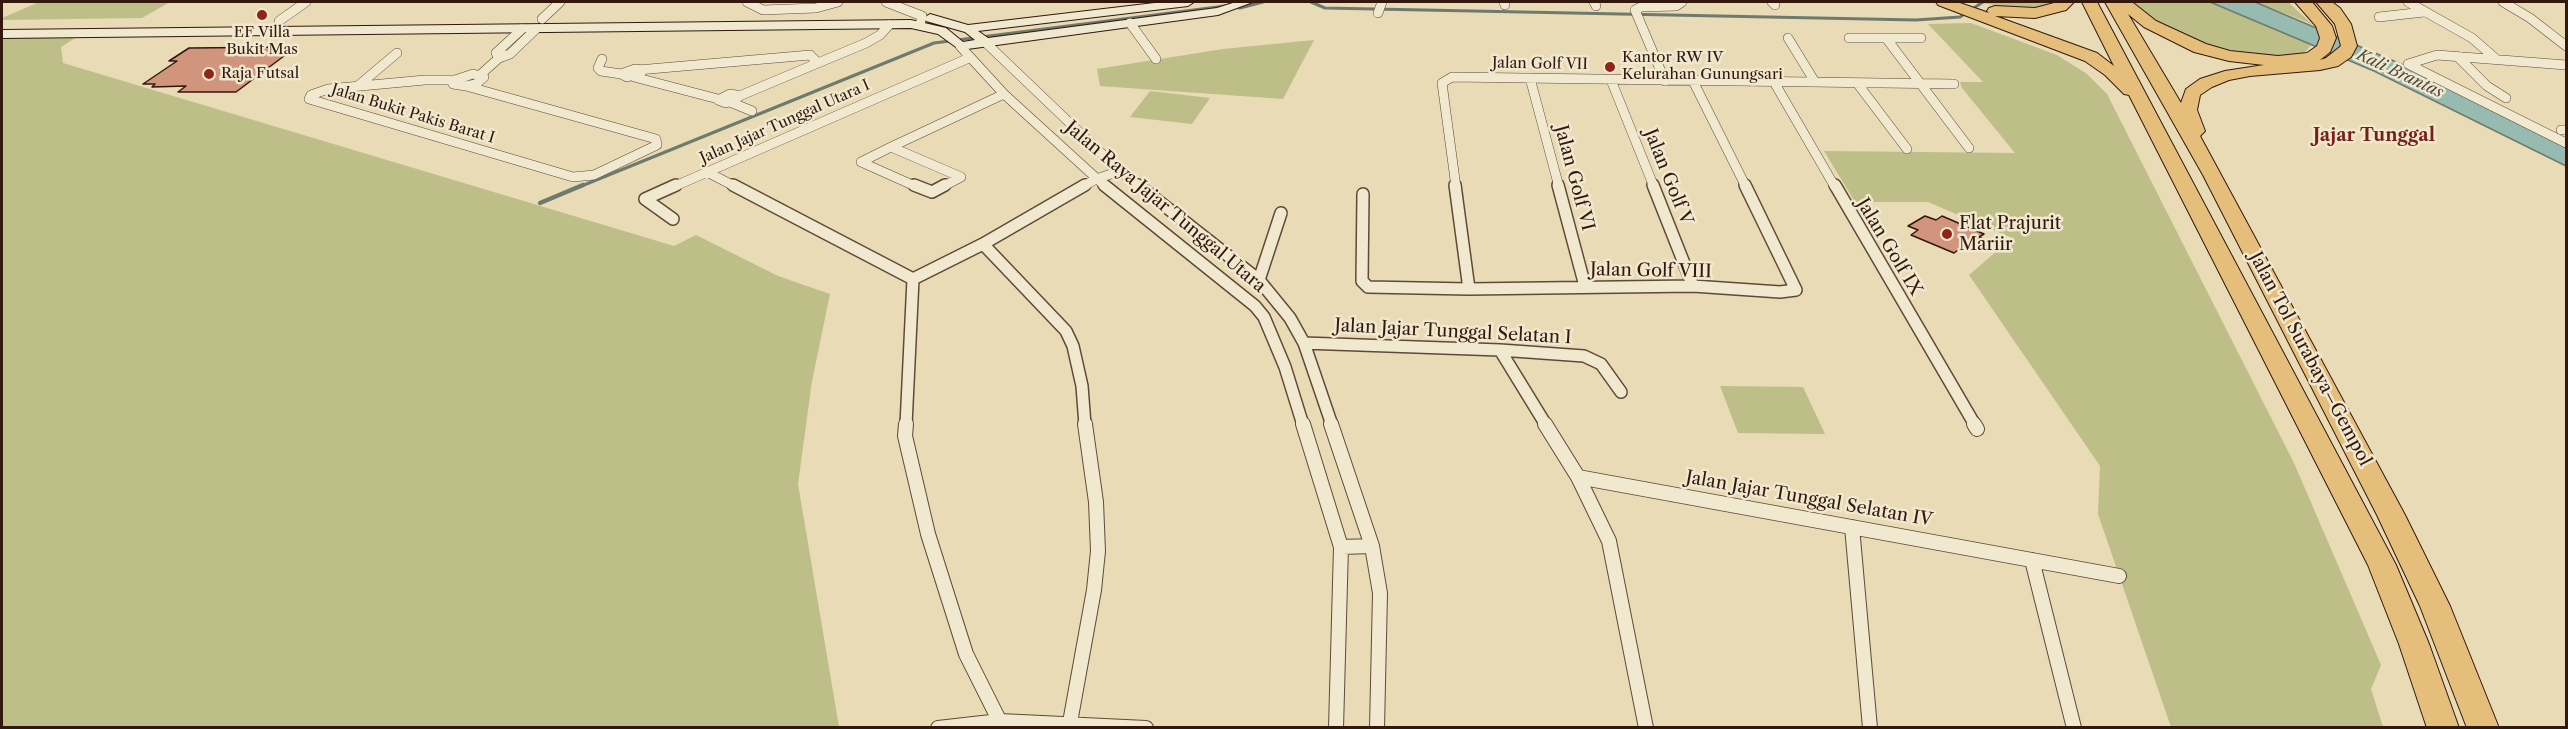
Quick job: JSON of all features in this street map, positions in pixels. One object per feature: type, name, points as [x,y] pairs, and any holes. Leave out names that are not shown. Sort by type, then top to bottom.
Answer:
[{"type":"highway","points":[[1984,12],[2035,13],[2060,7],[2067,2]]},
{"type":"highway","name":"Jalan Tol Surabaya–Gempol","points":[[2090,2],[2169,150],[2382,565],[2414,644],[2443,728]]},
{"type":"highway","name":"Jalan Tol Surabaya–Gempol","points":[[2113,2],[2213,175],[2391,514],[2435,606],[2483,728]]},
{"type":"highway","points":[[2123,2],[2150,24],[2200,48],[2255,60],[2295,61],[2312,58],[2324,48],[2328,38],[2324,27],[2303,2]]},
{"type":"highway","points":[[2213,175],[2188,110],[2192,93],[2206,83],[2250,70],[2331,63],[2345,53],[2349,46],[2346,34],[2334,11],[2323,2]]},
{"type":"highway","points":[[1954,3],[1984,12],[2091,57],[2111,71],[2136,96],[2169,150]]},
{"type":"main road","points":[[634,23],[889,25],[921,21],[944,32],[1188,2]]},
{"type":"main road","points":[[958,45],[1239,5]]},
{"type":"main road","points":[[243,32],[257,21]]},
{"type":"main road","points":[[2,23],[285,21],[539,24],[921,21],[968,28]]},
{"type":"main road","points":[[2,34],[522,29],[539,24]]},
{"type":"main road","name":"Jalan Raya Jajar Tunggal Utara","points":[[968,28],[984,40]]},
{"type":"main road","name":"Jalan Raya Jajar Tunggal Utara","points":[[944,32],[958,45]]},
{"type":"street","points":[[285,21],[306,2]]},
{"type":"street","points":[[454,80],[453,84],[466,86],[483,80],[484,77],[480,75],[499,58],[510,54],[560,2]]},
{"type":"street","points":[[747,2],[760,10],[812,9],[838,2]]},
{"type":"street","points":[[886,2],[921,21]]},
{"type":"street","points":[[1665,81],[1636,13],[1641,7],[1676,6],[1682,2]]},
{"type":"street","points":[[2408,2],[2472,38],[2496,59]]},
{"type":"street","points":[[2503,2],[2530,18],[2566,46]]},
{"type":"street","points":[[285,21],[316,3]]},
{"type":"street","points":[[1378,13],[1381,3]]},
{"type":"street","points":[[2379,17],[2424,12]]},
{"type":"street","points":[[1130,22],[1156,59]]},
{"type":"street","points":[[602,59],[598,68],[601,71],[622,76],[810,55],[850,44],[867,34],[874,25]]},
{"type":"street","points":[[636,73],[718,99],[720,102],[733,99],[866,44],[880,35],[889,25]]},
{"type":"street","points":[[499,58],[496,54],[522,29]]},
{"type":"street","points":[[1788,38],[1815,82]]},
{"type":"street","points":[[1849,38],[1921,38]]},
{"type":"street","points":[[1887,38],[1970,148]]},
{"type":"street","name":"Jalan Raya Jajar Tunggal Utara","points":[[984,40],[1120,171],[1259,280],[1290,318],[1304,343],[1372,546],[1380,593],[1377,728]]},
{"type":"street","name":"Jalan Raya Jajar Tunggal Utara","points":[[958,45],[1004,94],[1096,179],[1255,306],[1264,317],[1285,367],[1341,547],[1336,728]]},
{"type":"street","points":[[359,85],[397,53]]},
{"type":"street","points":[[810,55],[818,63]]},
{"type":"street","points":[[2566,65],[2434,55],[2408,64],[2566,143]]},
{"type":"street","points":[[2457,56],[2487,86],[2506,98]]},
{"type":"street","name":"Jalan Jajar Tunggal Utara I","points":[[673,219],[645,200],[969,58]]},
{"type":"street","name":"Jalan Bukit Pakis Barat I","points":[[466,86],[656,139],[657,145],[594,175],[582,178],[573,177],[309,99],[311,95],[318,92],[359,85],[454,80],[466,75],[480,75]]},
{"type":"street","name":"Jalan Golf VII","points":[[1469,289],[1442,83],[1452,77],[1954,84]]},
{"type":"street","name":"Jalan Golf VI","points":[[1530,78],[1585,286]]},
{"type":"street","name":"Jalan Golf V","points":[[1611,80],[1693,286]]},
{"type":"street","name":"Jalan Golf VIII","points":[[1363,194],[1362,282],[1368,287],[1469,289],[1693,286],[1793,291],[1797,288],[1693,81]]},
{"type":"street","name":"Jalan Golf IX","points":[[1774,82],[1977,429]]},
{"type":"street","points":[[1857,83],[1907,149]]},
{"type":"street","points":[[2470,85],[2503,86]]},
{"type":"street","points":[[891,147],[961,178],[929,192],[862,163],[862,161],[891,147],[1004,94]]},
{"type":"street","points":[[733,99],[752,111]]},
{"type":"street","points":[[913,279],[983,244],[1096,179],[1120,171]]},
{"type":"street","points":[[707,172],[913,279]]},
{"type":"street","points":[[1259,280],[1281,213]]},
{"type":"street","points":[[983,244],[1066,331],[1073,346],[1082,386],[1085,430],[1096,502],[1098,551],[1094,590],[1069,725]]},
{"type":"street","points":[[913,279],[905,436],[928,534],[966,654],[1001,724]]},
{"type":"street","name":"Jalan Jajar Tunggal Selatan I","points":[[1304,343],[1575,355],[1592,358],[1606,369],[1621,392]]},
{"type":"street","points":[[1500,350],[1578,477],[1609,541],[1646,727]]},
{"type":"street","name":"Jalan Jajar Tunggal Selatan IV","points":[[1578,477],[2120,576]]},
{"type":"street","points":[[1852,527],[1870,728]]},
{"type":"street","points":[[1341,547],[1372,546]]},
{"type":"street","points":[[2032,560],[2074,728]]},
{"type":"street","points":[[938,728],[1001,724],[1146,728]]},
{"type":"green space","points":[[39,2],[170,2],[142,18],[2,20]]},
{"type":"green space","points":[[1975,2],[2054,2],[2019,9]]},
{"type":"green space","points":[[2135,2],[2210,2],[2312,44],[2305,52],[2290,56],[2252,55],[2215,48],[2161,24],[2139,8]]},
{"type":"green space","points":[[2255,2],[2288,2],[2313,25],[2305,21]]},
{"type":"green space","points":[[1971,23],[2057,55],[2087,74],[2107,94],[2294,463],[2381,665],[2371,689],[2383,727],[2171,727],[2098,514],[2100,466],[1969,275],[2012,238],[1928,202],[1855,202],[1824,151],[2015,153],[1962,88],[1960,82],[1983,82],[1928,24]]},
{"type":"green space","points":[[2,36],[78,36],[61,47],[63,63],[674,246],[696,235],[778,276],[830,294],[812,381],[798,484],[839,727],[2,727]]},
{"type":"green space","points":[[1314,40],[1283,99],[1100,86],[1097,69],[1223,49]]},
{"type":"green space","points":[[1150,91],[1210,98],[1192,124],[1130,117]]},
{"type":"green space","points":[[1720,386],[1803,387],[1825,434],[1738,433]]},
{"type":"water","name":"Kali Brantas","points":[[2210,2],[2255,2],[2401,64],[2566,145],[2566,166],[2374,71]]},
{"type":"building","name":"Raja Futsal","points":[[296,47],[236,92],[178,92],[186,86],[152,87],[155,84],[143,84],[177,61],[169,61],[189,48]]},
{"type":"building","name":"Flat Prajurit Mariir","points":[[1925,216],[1936,220],[1942,216],[1984,234],[1965,250],[1961,248],[1954,253],[1911,235],[1918,230],[1908,226]]},
{"type":"waterway","points":[[579,187],[934,43],[1225,6],[1240,8],[1263,2]]},
{"type":"waterway","points":[[1311,2],[1325,8],[1916,20],[1960,17],[1983,2]]},
{"type":"waterway","points":[[540,203],[583,185]]},
{"type":"place","name":"EF Villa Bukit Mas","points":[[262,15]]},
{"type":"place","name":"Kantor RW IV Kelurahan Gunungsari","points":[[1610,67]]},
{"type":"place","name":"Raja Futsal","points":[[209,74]]},
{"type":"place","name":"Flat Prajurit Mariir","points":[[1947,234]]},
{"type":"district","name":"Jajar Tunggal","points":[[2374,136]]}]
